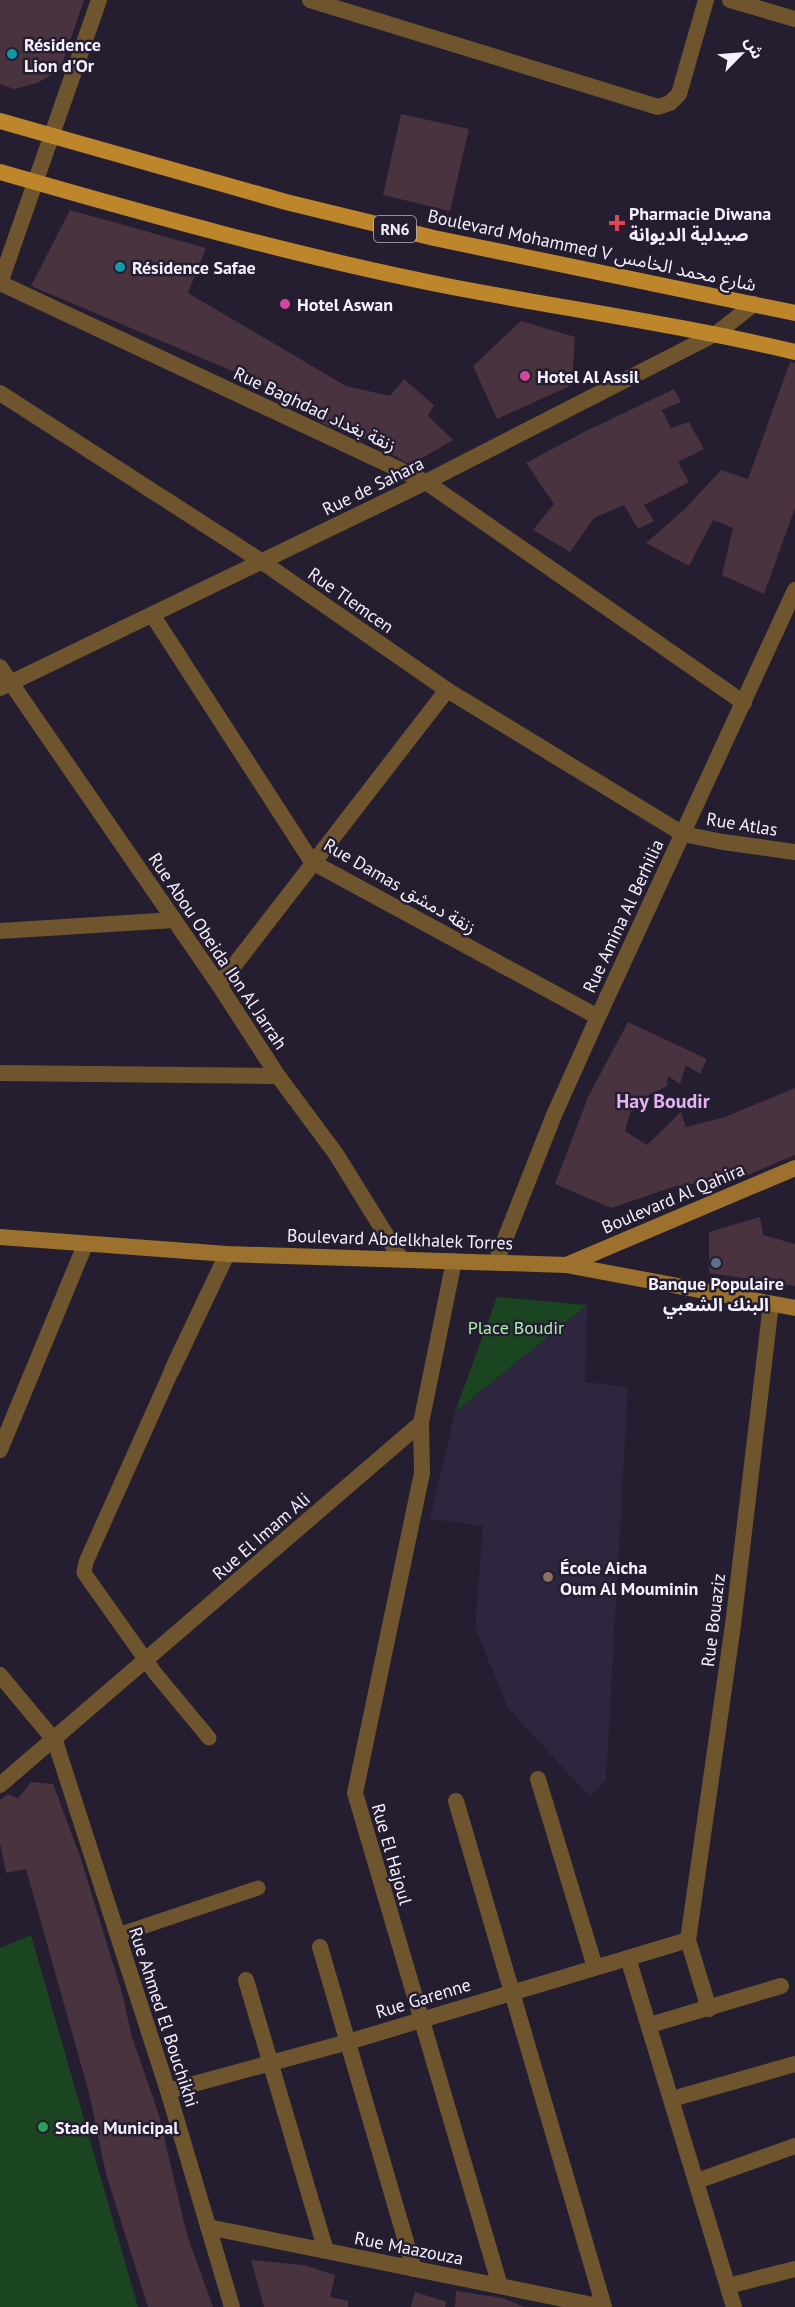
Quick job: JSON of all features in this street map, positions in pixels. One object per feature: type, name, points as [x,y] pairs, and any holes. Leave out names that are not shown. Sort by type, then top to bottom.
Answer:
[{"type":"main road","name":"Boulevard Mohammed V شارع محمد الخامس","points":[[0,121],[286,202],[434,238],[795,313]]},
{"type":"main road","name":"RN6","points":[[0,172],[313,256],[451,286],[717,333],[795,352]]},
{"type":"main road","name":"Boulevard Al Qahira","points":[[566,1265],[795,1168]]},
{"type":"main road","name":"Boulevard Abdelkhalek Torres","points":[[0,1237],[227,1254],[566,1265],[795,1308]]},
{"type":"street","points":[[0,283],[99,0]]},
{"type":"street","points":[[310,0],[658,108],[670,103],[679,94],[706,0]]},
{"type":"street","points":[[730,0],[795,19]]},
{"type":"street","name":"Rue Baghdad زنقة بغداد","points":[[0,283],[426,482],[744,703]]},
{"type":"street","name":"Rue de Sahara","points":[[6,685],[153,616],[426,482],[717,333],[754,304]]},
{"type":"street","name":"Rue Tlemcen","points":[[0,393],[261,561],[447,690],[683,834]]},
{"type":"street","name":"Rue Amina Al Berhilia","points":[[496,1262],[554,1115],[795,590]]},
{"type":"street","name":"Rue Damas زنقة دمشق","points":[[153,616],[312,862],[598,1017]]},
{"type":"street","name":"Rue Abou Obeida Ibn Al Jarrah","points":[[0,667],[6,685],[219,984],[278,1076],[336,1154],[401,1259]]},
{"type":"street","points":[[219,984],[447,690]]},
{"type":"street","name":"Rue Atlas","points":[[683,834],[795,852]]},
{"type":"street","points":[[0,931],[174,920]]},
{"type":"street","points":[[0,1073],[278,1076]]},
{"type":"street","points":[[0,1450],[85,1245]]},
{"type":"street","points":[[209,1738],[155,1673],[148,1660],[84,1573],[86,1562],[172,1370],[227,1254]]},
{"type":"street","points":[[421,1423],[454,1260]]},
{"type":"street","name":"Rue Bouaziz","points":[[688,1940],[733,1625],[771,1304]]},
{"type":"street","name":"Rue El Imam Ali","points":[[0,1785],[55,1741],[421,1423]]},
{"type":"street","name":"Rue El Hajoul","points":[[421,1423],[422,1473],[355,1793],[500,2286]]},
{"type":"street","points":[[0,1675],[55,1741]]},
{"type":"street","name":"Rue Ahmed El Bouchikhi","points":[[55,1741],[168,2091],[232,2307]]},
{"type":"street","points":[[538,1779],[595,1967]]},
{"type":"street","points":[[456,1801],[603,2307]]},
{"type":"street","points":[[118,1935],[258,1888]]},
{"type":"street","points":[[688,1940],[709,2009]]},
{"type":"street","name":"Rue Garenne","points":[[168,2091],[348,2042],[688,1940]]},
{"type":"street","points":[[320,1947],[414,2269]]},
{"type":"street","points":[[628,1958],[734,2307]]},
{"type":"street","points":[[246,1980],[326,2251]]},
{"type":"street","points":[[650,2025],[781,1986]]},
{"type":"street","points":[[672,2099],[795,2064]]},
{"type":"street","points":[[697,2181],[795,2146]]},
{"type":"street","name":"Rue Maazouza","points":[[208,2227],[500,2286],[552,2302],[603,2307]]},
{"type":"street","points":[[728,2286],[795,2269]]},
{"type":"shaded area","name":"École Aicha Oum Al Mouminin","points":[[587,1305],[585,1382],[628,1387],[606,1780],[590,1797],[508,1708],[475,1628],[483,1526],[430,1519],[455,1412]]},
{"type":"green space","name":"Place Boudir","points":[[497,1297],[587,1305],[455,1412]]},
{"type":"green space","name":"Stade Municipal","points":[[31,1935],[138,2307],[0,2307],[0,1948]]},
{"type":"building","points":[[0,0],[84,0],[60,70],[37,83],[14,89],[0,84]]},
{"type":"building","points":[[401,114],[469,129],[450,211],[383,195]]},
{"type":"building","points":[[70,210],[206,248],[188,293],[346,386],[390,396],[404,379],[434,405],[428,416],[453,440],[410,465],[368,440],[323,424],[268,386],[31,286]]},
{"type":"building","name":"Hotel Al Assil","points":[[521,321],[575,337],[572,385],[497,419],[473,366]]},
{"type":"building","points":[[790,362],[795,363],[795,508],[764,594],[722,575],[733,528],[713,520],[689,566],[646,543],[685,509],[721,470],[748,479]]},
{"type":"building","points":[[674,389],[681,402],[662,410],[671,428],[689,422],[704,449],[678,462],[689,482],[644,505],[654,521],[638,529],[624,505],[594,518],[570,552],[533,530],[554,504],[526,463]]},
{"type":"building","points":[[628,1022],[707,1059],[700,1074],[686,1065],[680,1084],[668,1076],[667,1086],[647,1096],[630,1113],[625,1131],[647,1145],[681,1112],[686,1127],[725,1117],[795,1088],[795,1155],[748,1175],[673,1187],[611,1208],[555,1184],[588,1097]]},
{"type":"building","points":[[760,1217],[763,1235],[795,1244],[795,1286],[709,1273],[709,1232]]},
{"type":"building","points":[[31,1782],[53,1784],[80,1856],[123,1996],[131,2034],[159,2115],[187,2235],[213,2307],[148,2307],[106,2174],[89,2093],[26,1869],[6,1873],[0,1843],[0,1800],[8,1794],[18,1798]]},
{"type":"building","points":[[251,2260],[304,2265],[335,2275],[330,2297],[348,2301],[348,2307],[264,2307]]},
{"type":"building","points":[[456,2291],[503,2298],[524,2307],[455,2307]]},
{"type":"building","points":[[415,2292],[447,2302],[445,2307],[411,2307]]},
{"type":"place","name":"Résidence Lion d'Or","points":[[12,54]]},
{"type":"place","name":"Pharmacie Diwana صيدلية الديوانة","points":[[617,223]]},
{"type":"place","name":"Résidence Safae","points":[[120,267]]},
{"type":"place","name":"Hotel Aswan","points":[[285,304]]},
{"type":"place","name":"Hotel Al Assil","points":[[525,376]]},
{"type":"place","name":"Banque Populaire البنك الشعبي","points":[[716,1263]]},
{"type":"place","name":"École Aicha Oum Al Mouminin","points":[[548,1577]]},
{"type":"place","name":"Stade Municipal","points":[[43,2127]]},
{"type":"district","name":"Hay Boudir","points":[[663,1101]]}]
